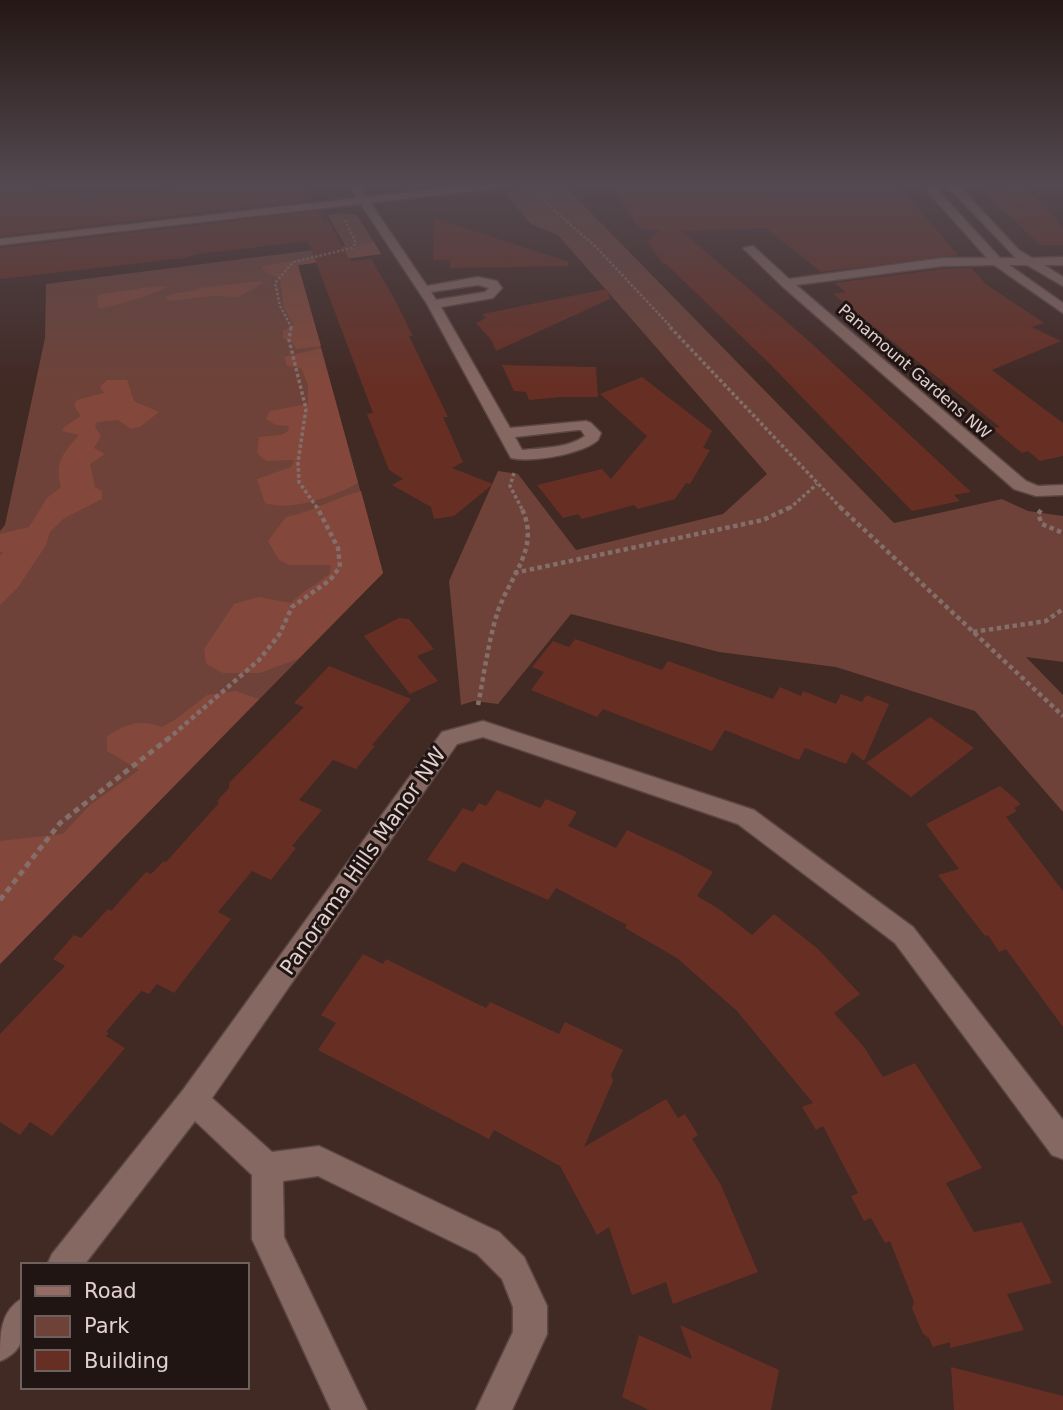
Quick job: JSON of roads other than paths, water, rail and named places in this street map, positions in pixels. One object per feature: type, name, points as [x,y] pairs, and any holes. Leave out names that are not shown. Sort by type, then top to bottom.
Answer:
[{"type":"street","points":[[399,252],[433,304],[517,455],[589,443],[593,433],[586,426],[578,425],[506,433]]},
{"type":"street","points":[[753,252],[786,283]]},
{"type":"street","points":[[988,252],[996,261],[1063,309]]},
{"type":"street","points":[[1015,252],[1063,282]]},
{"type":"street","name":"Panamount Gardens NW","points":[[786,283],[943,262],[1063,261]]},
{"type":"street","points":[[424,290],[478,281],[493,284],[496,288],[489,295],[433,304]]},
{"type":"street","name":"Panamount Gardens NW","points":[[786,283],[1020,485],[1036,491],[1058,491]]},
{"type":"street","name":"Panorama Hills Manor NW","points":[[65,1263],[193,1101],[450,738],[484,729],[746,817],[904,935],[1063,1144]]},
{"type":"street","points":[[193,1101],[267,1168],[268,1239],[349,1410]]},
{"type":"street","points":[[267,1168],[319,1161],[488,1243],[513,1268],[530,1306],[530,1334],[494,1410]]},
{"type":"street","points":[[0,1344],[21,1318]]}]
